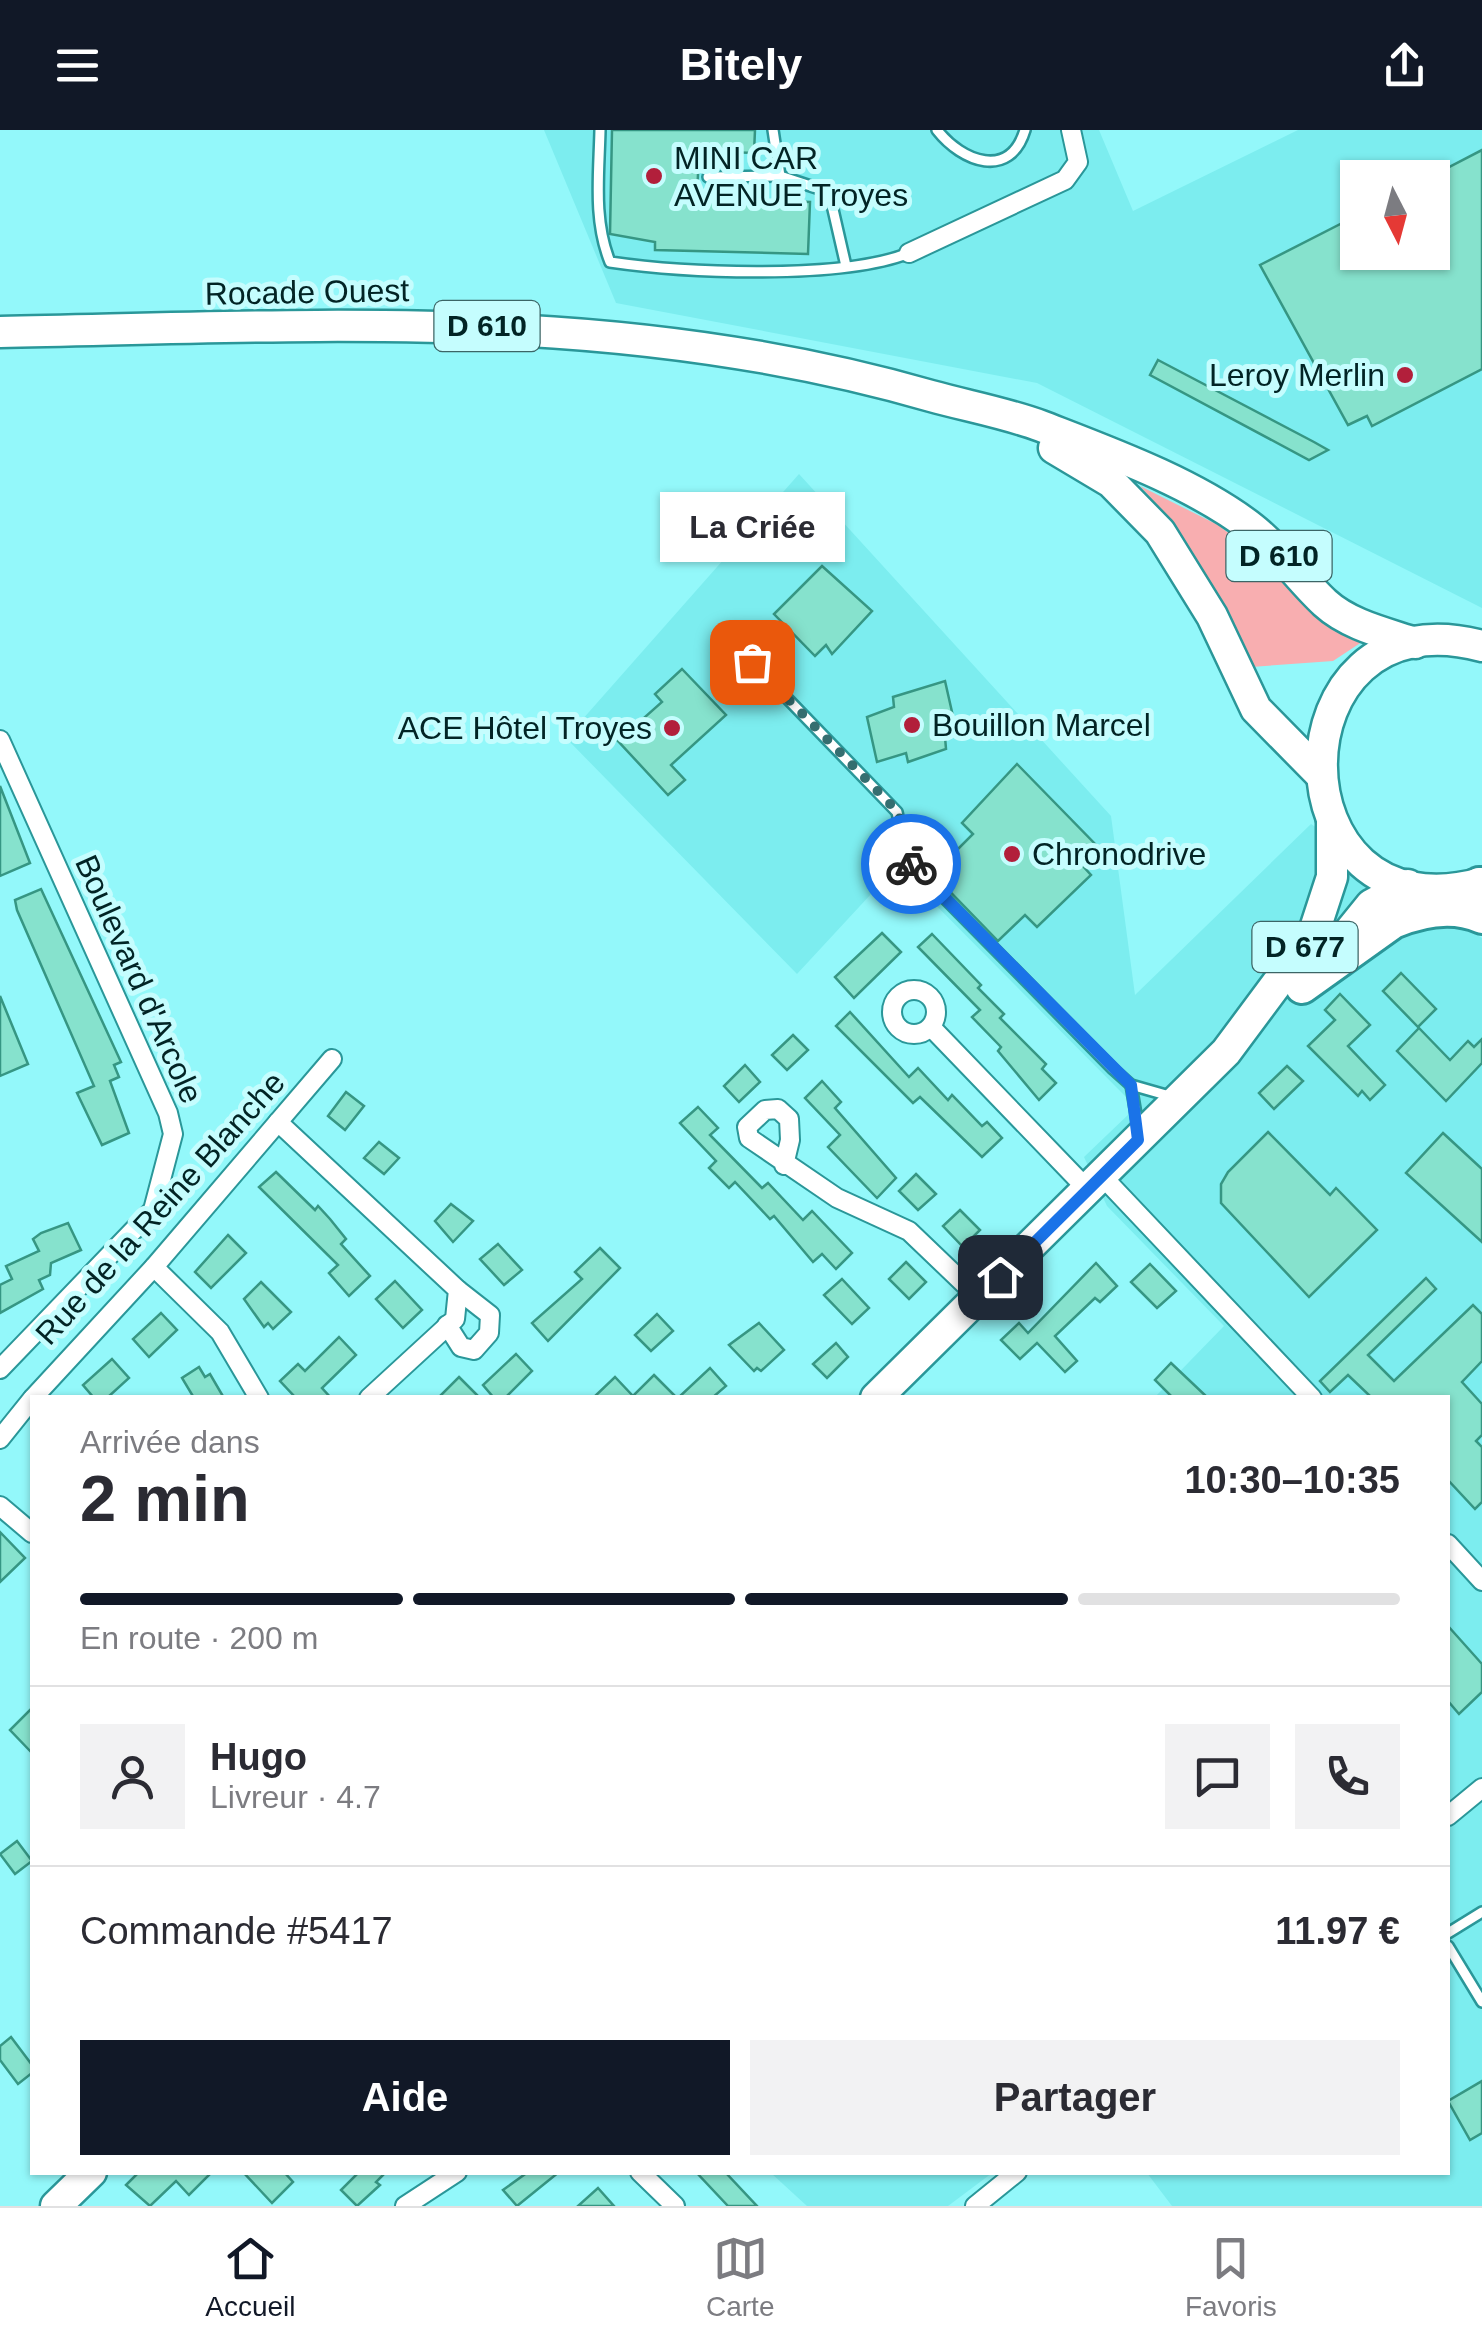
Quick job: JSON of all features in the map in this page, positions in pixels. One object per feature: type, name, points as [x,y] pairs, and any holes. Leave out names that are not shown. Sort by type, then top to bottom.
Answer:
[{"type":"highway","points":[[1302,987],[1393,922],[1410,915],[1449,910],[1482,918]]},
{"type":"main road","name":"Rocade Ouest","points":[[0,332],[388,324],[541,328],[788,360],[1036,424],[1162,476],[1251,527],[1328,606],[1372,629],[1414,643]]},
{"type":"main road","name":"Rocade Ouest","points":[[966,406],[1070,458],[1110,482],[1136,506],[1160,532],[1212,616],[1256,709],[1318,773]]},
{"type":"main road","points":[[1481,884],[1444,890],[1408,885],[1364,861],[1332,821],[1318,773],[1321,738],[1333,706],[1354,678],[1382,656],[1414,643],[1440,640],[1482,646]]},
{"type":"main road","name":"D 677","points":[[1226,1052],[1313,935],[1332,877],[1332,821]]},
{"type":"main road","name":"D 677","points":[[879,1395],[1226,1052],[1302,987],[1371,905],[1408,885]]},
{"type":"main road","points":[[56,2206],[88,2175]]},
{"type":"street","points":[[909,252],[1065,180],[1078,162],[1071,130]]},
{"type":"street","name":"Boulevard d'Arcole","points":[[0,740],[174,1134],[153,1210],[0,1369]]},
{"type":"street","points":[[931,1027],[1309,1395]]},
{"type":"street","name":"Rue de la Reine Blanche","points":[[36,1395],[154,1267],[332,1059]]},
{"type":"street","points":[[278,1122],[458,1290],[490,1315],[489,1334],[474,1350],[462,1347],[447,1325]]},
{"type":"street","points":[[784,1165],[837,1198],[909,1231],[979,1298]]},
{"type":"street","points":[[154,1267],[220,1332],[257,1395]]},
{"type":"street","points":[[372,1395],[447,1325],[459,1306],[458,1290]]},
{"type":"street","name":"Rue de la Reine Blanche","points":[[0,1439],[30,1402]]},
{"type":"street","points":[[0,1506],[30,1531]]},
{"type":"street","points":[[1450,1546],[1481,1578]]},
{"type":"street","points":[[1450,1814],[1482,1788]]},
{"type":"street","points":[[405,2206],[452,2175]]},
{"type":"street","points":[[643,2175],[676,2206]]},
{"type":"street","points":[[975,2206],[1013,2175]]},
{"type":"lane","points":[[600,130],[598,203],[601,240],[610,262],[789,271],[881,264],[909,252]]},
{"type":"lane","points":[[773,130],[780,176]]},
{"type":"lane","points":[[936,130],[959,153],[992,161],[1008,157],[1020,147],[1025,130]]},
{"type":"lane","points":[[708,177],[780,176],[829,192],[846,266]]},
{"type":"lane","points":[[722,631],[898,812],[907,860],[1131,1085],[1180,1098]]},
{"type":"lane","points":[[1131,1085],[1138,1140]]},
{"type":"lane","points":[[1450,1932],[1482,1912]]},
{"type":"lane","points":[[1450,1949],[1482,2002]]},
{"type":"shaded area","points":[[544,130],[1099,130],[1133,211],[1298,130],[1482,130],[1482,608],[1037,383],[616,303]]},
{"type":"shaded area","points":[[799,474],[1111,816],[1135,995],[1311,824],[1482,938],[1482,2206],[1172,2206],[1149,2175],[1450,2175],[1450,1395],[1157,1395],[1224,1326],[1107,1206],[1084,1157],[1131,1112],[1127,1098],[897,866],[797,974],[566,738]]},
{"type":"shaded area","points":[[1140,486],[1218,525],[1368,638],[1333,661],[1251,667],[1204,571]]},
{"type":"shaded area","points":[[773,2175],[989,2175],[948,2206],[807,2206]]},
{"type":"building","name":"MINI CAR AVENUE Troyes","points":[[612,130],[755,130],[754,153],[699,151],[697,198],[810,202],[808,254],[655,250],[655,242],[610,234]]},
{"type":"building","points":[[1482,150],[1482,369],[1372,426],[1367,416],[1348,425],[1260,265],[1340,224],[1340,270],[1450,270],[1450,167]]},
{"type":"building","points":[[1158,360],[1328,450],[1309,460],[1150,375]]},
{"type":"building","points":[[822,566],[872,611],[832,654],[826,645],[815,656],[774,614]]},
{"type":"building","name":"ACE Hôtel Troyes","points":[[682,669],[726,715],[671,765],[685,780],[668,795],[618,741],[662,702],[655,694]]},
{"type":"building","name":"Bouillon Marcel","points":[[945,681],[957,734],[945,737],[946,749],[908,762],[906,753],[877,762],[867,717],[894,707],[893,697]]},
{"type":"building","name":"Chronodrive","points":[[1017,764],[1099,848],[1082,865],[1091,875],[1037,927],[1025,915],[998,941],[933,874],[973,834],[962,823]]},
{"type":"building","points":[[0,786],[30,863],[0,876]]},
{"type":"building","points":[[41,889],[121,1062],[114,1065],[119,1077],[110,1081],[129,1133],[102,1145],[77,1093],[94,1086],[17,910],[15,900]]},
{"type":"building","points":[[882,933],[901,952],[854,998],[835,977]]},
{"type":"building","points":[[932,934],[981,985],[978,988],[1004,1014],[1000,1018],[1046,1064],[1042,1069],[1056,1083],[1039,1100],[998,1051],[1001,1047],[972,1017],[980,1010],[918,947]]},
{"type":"building","points":[[1401,973],[1436,1009],[1418,1027],[1383,991]]},
{"type":"building","points":[[1340,994],[1370,1025],[1348,1046],[1385,1085],[1370,1100],[1362,1091],[1358,1096],[1308,1046],[1335,1020],[1325,1010]]},
{"type":"building","points":[[0,996],[28,1064],[0,1076]]},
{"type":"building","points":[[850,1012],[909,1077],[918,1068],[948,1100],[952,1095],[982,1126],[987,1122],[1002,1138],[982,1157],[920,1097],[913,1103],[836,1026]]},
{"type":"building","points":[[1419,1028],[1450,1060],[1468,1041],[1474,1047],[1482,1039],[1482,1063],[1446,1101],[1397,1051]]},
{"type":"building","points":[[793,1035],[808,1050],[787,1070],[772,1055]]},
{"type":"building","points":[[745,1065],[760,1082],[739,1102],[724,1086]]},
{"type":"building","points":[[1287,1066],[1303,1081],[1274,1109],[1259,1093]]},
{"type":"building","points":[[822,1081],[841,1102],[835,1108],[896,1178],[877,1198],[828,1147],[840,1135],[805,1098]]},
{"type":"building","points":[[346,1092],[364,1106],[345,1130],[328,1116]]},
{"type":"building","points":[[698,1107],[718,1128],[710,1135],[762,1188],[768,1183],[803,1220],[812,1211],[852,1253],[836,1269],[822,1254],[813,1262],[774,1216],[770,1219],[735,1182],[729,1188],[709,1168],[716,1161],[680,1123]]},
{"type":"building","points":[[1268,1132],[1330,1195],[1336,1188],[1377,1230],[1309,1297],[1221,1203],[1221,1184],[1228,1172]]},
{"type":"building","points":[[1443,1133],[1482,1169],[1482,1242],[1406,1173]]},
{"type":"building","points":[[379,1142],[399,1158],[384,1174],[364,1158]]},
{"type":"building","points":[[276,1172],[315,1210],[318,1206],[330,1219],[346,1239],[341,1244],[370,1276],[349,1296],[329,1273],[338,1265],[259,1187]]},
{"type":"building","points":[[916,1174],[936,1194],[918,1210],[899,1191]]},
{"type":"building","points":[[451,1204],[473,1221],[453,1242],[435,1221]]},
{"type":"building","points":[[960,1210],[980,1230],[963,1247],[943,1226]]},
{"type":"building","points":[[68,1223],[81,1250],[51,1263],[50,1275],[39,1280],[43,1289],[0,1313],[0,1285],[12,1279],[6,1266],[39,1251],[33,1239],[41,1233]]},
{"type":"building","points":[[228,1235],[246,1253],[211,1288],[195,1272]]},
{"type":"building","points":[[498,1244],[522,1270],[504,1285],[480,1259]]},
{"type":"building","points":[[600,1248],[620,1268],[548,1341],[532,1323],[582,1279],[575,1272]]},
{"type":"building","points":[[906,1262],[926,1282],[909,1299],[889,1279]]},
{"type":"building","points":[[1096,1263],[1117,1286],[1100,1302],[1095,1298],[1055,1336],[1077,1361],[1065,1372],[1037,1343],[1020,1359],[1001,1340],[1019,1323],[1028,1333]]},
{"type":"building","points":[[1150,1264],[1176,1291],[1157,1308],[1131,1282]]},
{"type":"building","points":[[1426,1278],[1436,1289],[1368,1355],[1394,1381],[1473,1305],[1482,1314],[1482,1361],[1462,1382],[1482,1404],[1482,1435],[1476,1441],[1482,1447],[1482,1502],[1475,1509],[1450,1482],[1450,1395],[1369,1395],[1348,1375],[1330,1392],[1320,1381]]},
{"type":"building","points":[[842,1279],[869,1308],[852,1324],[824,1295]]},
{"type":"building","points":[[395,1281],[422,1310],[403,1328],[376,1299]]},
{"type":"building","points":[[261,1282],[291,1312],[273,1329],[268,1323],[264,1327],[244,1299]]},
{"type":"building","points":[[161,1313],[177,1330],[149,1357],[133,1339]]},
{"type":"building","points":[[657,1314],[673,1331],[651,1351],[635,1335]]},
{"type":"building","points":[[759,1323],[784,1350],[761,1371],[754,1371],[729,1345]]},
{"type":"building","points":[[339,1337],[356,1355],[322,1388],[328,1395],[293,1395],[280,1381],[298,1364],[305,1371]]},
{"type":"building","points":[[836,1343],[848,1357],[827,1378],[813,1364]]},
{"type":"building","points":[[516,1354],[532,1371],[508,1395],[491,1395],[483,1385]]},
{"type":"building","points":[[112,1359],[129,1378],[110,1395],[91,1395],[83,1385]]},
{"type":"building","points":[[1171,1363],[1205,1395],[1170,1395],[1155,1380]]},
{"type":"building","points":[[199,1367],[205,1377],[210,1374],[222,1395],[192,1395],[182,1378]]},
{"type":"building","points":[[710,1368],[726,1386],[716,1395],[681,1395]]},
{"type":"building","points":[[654,1375],[674,1395],[634,1395]]},
{"type":"building","points":[[459,1377],[477,1395],[441,1395]]},
{"type":"building","points":[[615,1377],[632,1395],[596,1395]]},
{"type":"building","points":[[0,1532],[25,1558],[0,1582]]},
{"type":"building","points":[[1450,1628],[1482,1664],[1482,1692],[1459,1714],[1450,1703]]},
{"type":"building","points":[[30,1710],[30,1751],[10,1730]]},
{"type":"building","points":[[17,1841],[30,1863],[15,1874],[0,1854]]},
{"type":"building","points":[[11,2037],[30,2062],[30,2075],[18,2084],[0,2060],[0,2046]]},
{"type":"building","points":[[1482,2081],[1482,2133],[1470,2140],[1450,2100]]},
{"type":"building","points":[[136,2175],[209,2175],[189,2195],[176,2181],[150,2206],[126,2185]]},
{"type":"building","points":[[246,2175],[287,2175],[293,2182],[272,2203]]},
{"type":"building","points":[[356,2175],[383,2175],[376,2182],[380,2185],[357,2206],[341,2190]]},
{"type":"building","points":[[524,2175],[555,2175],[517,2206],[503,2190]]},
{"type":"building","points":[[699,2175],[728,2175],[757,2206],[728,2206]]},
{"type":"building","points":[[598,2188],[614,2206],[578,2206]]},
{"type":"way so far","points":[[752,662],[898,812],[911,864]]},
{"type":"place","name":"MINI CAR AVENUE Troyes","points":[[654,176]]},
{"type":"place","name":"Leroy Merlin","points":[[1405,375]]},
{"type":"place","name":"La Criée","points":[[752,662]]},
{"type":"place","name":"Bouillon Marcel","points":[[912,725]]},
{"type":"place","name":"ACE Hôtel Troyes","points":[[672,728]]},
{"type":"place","name":"Chronodrive","points":[[1012,854]]},
{"type":"route","points":[[911,864],[1131,1085],[1135,1100],[1138,1140],[1000,1277]]}]
